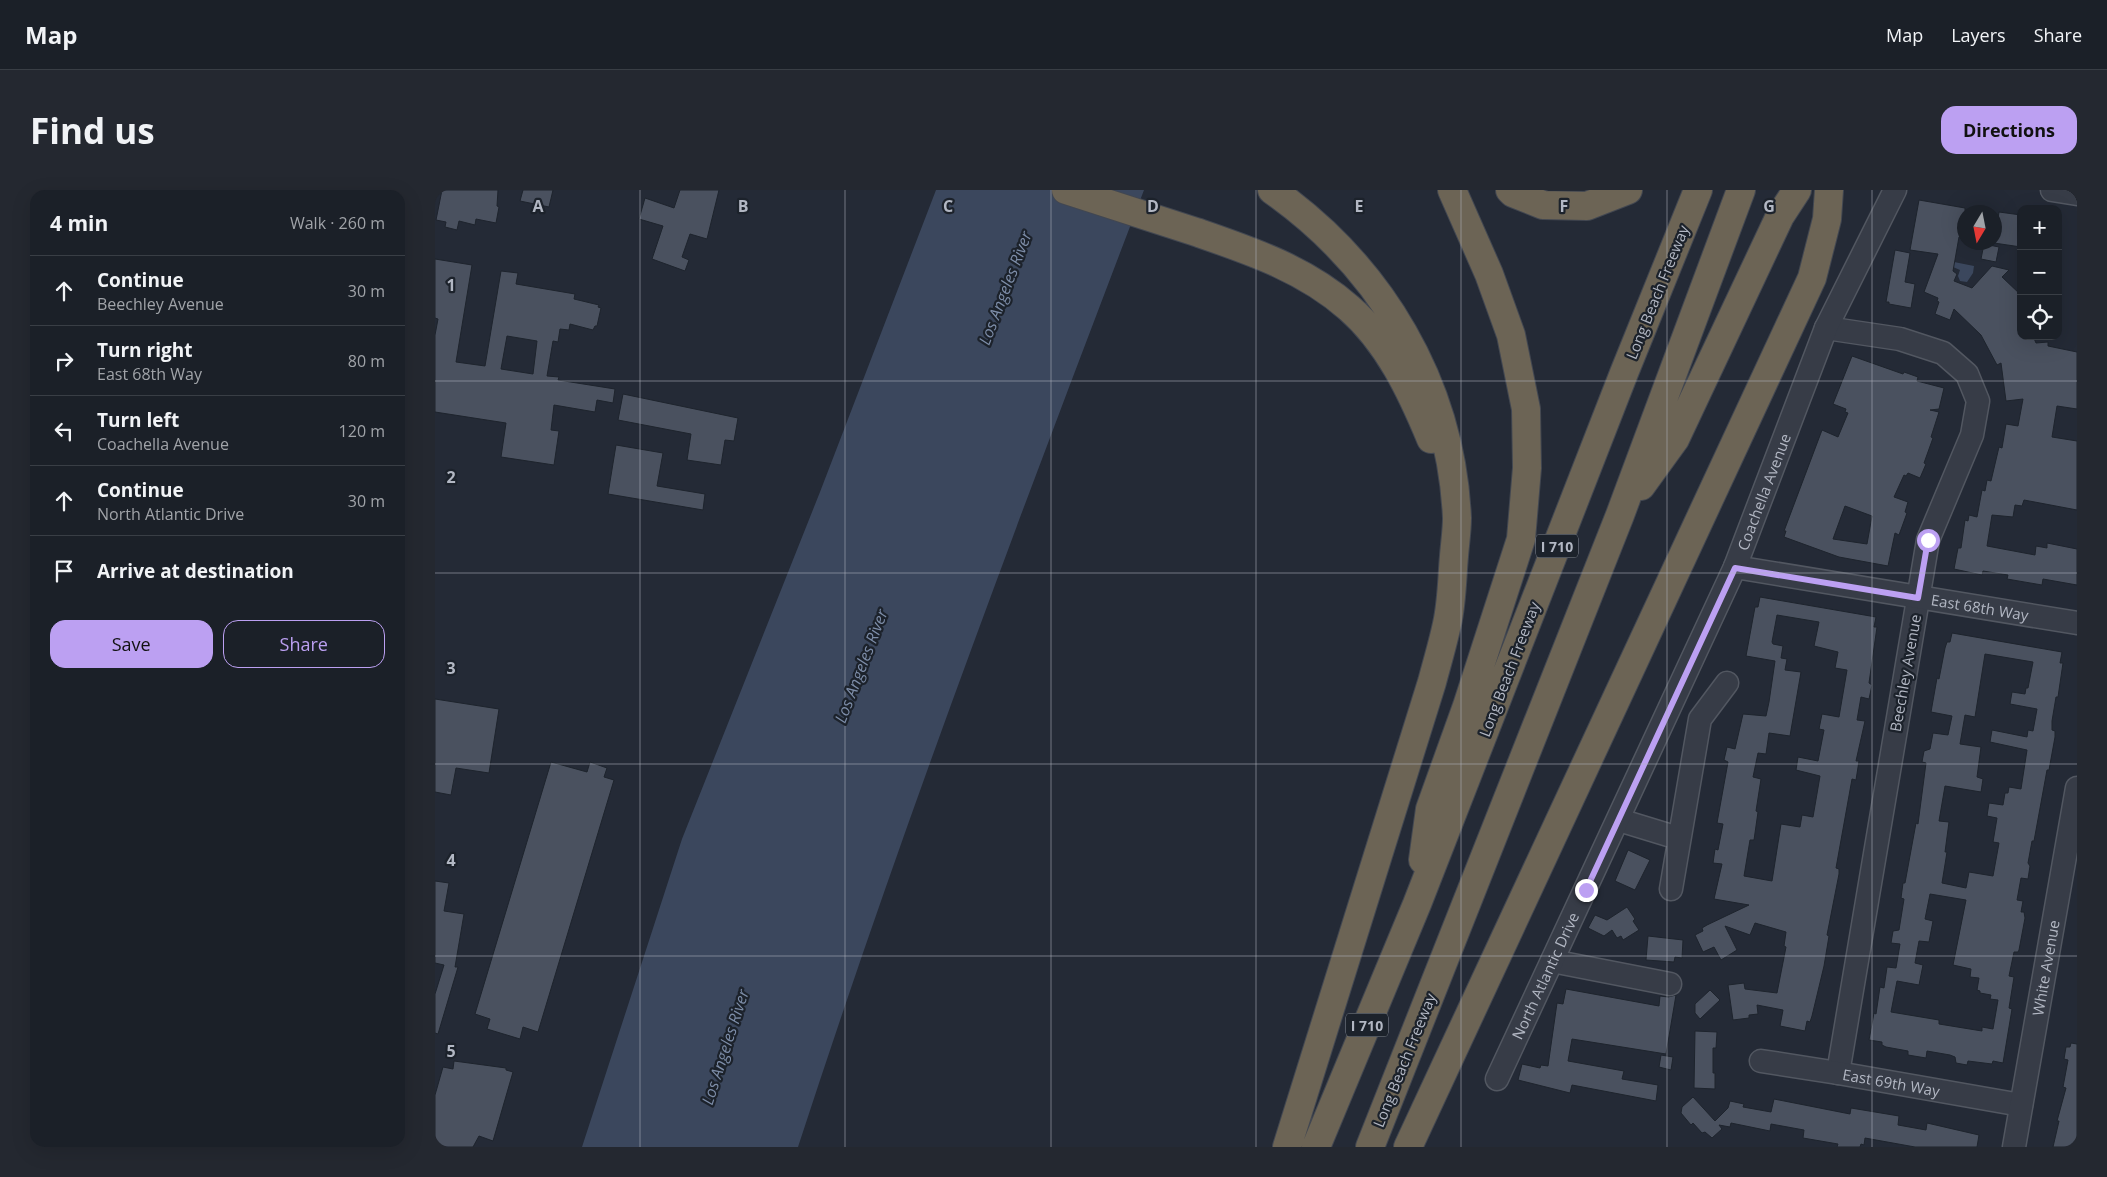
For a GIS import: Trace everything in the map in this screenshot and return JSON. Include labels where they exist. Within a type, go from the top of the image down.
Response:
[{"type":"highway","points":[[1066,190],[1253,252],[1305,275],[1349,308],[1379,341],[1403,376],[1454,493]]},
{"type":"highway","points":[[1417,904],[1430,809],[1467,706],[1521,539],[1527,468],[1526,409],[1511,335],[1489,274],[1452,190]]},
{"type":"highway","points":[[1510,190],[1543,205],[1587,206],[1628,190]]},
{"type":"highway","name":"Long Beach Freeway","points":[[1316,1147],[1417,904],[1624,373],[1698,190]]},
{"type":"highway","name":"Long Beach Freeway","points":[[1370,1147],[1620,514],[1741,190]]},
{"type":"highway","points":[[1620,514],[1675,439],[1780,216],[1797,190]]},
{"type":"highway","points":[[1408,1147],[1812,278],[1827,219],[1829,190]]},
{"type":"highway","points":[[1274,192],[1330,237],[1362,271],[1400,327],[1428,381],[1447,438],[1457,519],[1447,622],[1432,682],[1287,1147]]},
{"type":"street","name":"Coachella Avenue","points":[[1619,820],[1735,568],[1826,328],[1895,190]]},
{"type":"street","points":[[2052,190],[2077,194]]},
{"type":"street","name":"Beechley Avenue","points":[[1826,328],[1900,339],[1943,353],[1967,374],[1978,401],[1972,435],[1928,540],[1838,1073]]},
{"type":"street","name":"East 68th Way","points":[[1735,568],[2077,623]]},
{"type":"street","points":[[1671,890],[1700,719],[1727,683]]},
{"type":"street","name":"White Avenue","points":[[2014,1147],[2077,788]]},
{"type":"street","points":[[1619,820],[1679,838]]},
{"type":"street","name":"North Atlantic Drive","points":[[1497,1079],[1619,820]]},
{"type":"street","points":[[1552,962],[1671,984]]},
{"type":"street","name":"East 69th Way","points":[[1761,1061],[2021,1105]]},
{"type":"water","name":"Los Angeles River","points":[[936,190],[1144,190],[965,666],[879,906],[798,1147],[582,1147],[682,839],[820,492]]},
{"type":"water","points":[[1954,262],[1974,266],[1973,273],[1967,282],[1960,281],[1958,276],[1960,270],[1953,267]]},
{"type":"building","points":[[442,190],[498,190],[497,206],[499,207],[496,223],[476,219],[475,225],[459,221],[457,230],[445,227],[446,222],[436,220]]},
{"type":"building","points":[[523,190],[553,190],[549,207],[520,201]]},
{"type":"building","points":[[680,190],[719,190],[707,239],[690,234],[682,257],[689,260],[685,271],[652,259],[663,226],[639,219],[645,198],[674,208]]},
{"type":"building","points":[[1919,200],[1957,207],[1957,248],[1953,271],[1957,274],[1954,281],[1972,288],[1992,266],[2009,270],[2002,277],[2017,291],[2017,340],[2035,340],[2036,343],[2048,342],[2048,346],[2077,352],[2077,409],[2057,406],[2052,437],[2077,441],[2077,510],[2024,500],[2022,506],[2015,505],[2013,517],[1992,515],[1987,546],[2035,555],[2036,546],[2047,548],[2047,543],[2077,549],[2077,585],[2043,579],[2042,585],[2007,579],[2008,575],[1983,571],[1982,575],[1954,569],[1958,548],[1961,548],[1965,520],[1968,521],[1969,515],[1977,517],[1982,490],[1985,491],[1987,480],[1991,481],[1999,447],[2002,448],[2006,424],[2018,426],[2023,399],[2006,401],[2001,363],[1997,365],[1981,335],[1954,309],[1950,320],[1935,314],[1939,302],[1937,301],[1938,298],[1924,292],[1938,254],[1910,250]]},
{"type":"building","points":[[2002,212],[2017,214],[2017,246],[2002,244]]},
{"type":"building","points":[[1895,250],[1910,253],[1905,282],[1915,284],[1911,308],[1886,302]]},
{"type":"building","points":[[1983,250],[1998,250],[1996,262],[1981,259]]},
{"type":"building","points":[[435,259],[472,265],[456,362],[485,366],[501,271],[518,273],[516,284],[575,294],[574,299],[599,305],[598,307],[601,308],[597,326],[593,330],[570,324],[569,330],[560,329],[558,342],[553,341],[547,376],[559,377],[558,380],[615,389],[613,403],[597,400],[595,412],[554,405],[551,430],[559,431],[554,465],[501,457],[506,423],[435,412],[435,335],[438,319],[435,318]],"holes":[[[507,336],[537,341],[533,374],[501,369]]]},
{"type":"building","points":[[1852,356],[1903,374],[1904,372],[1918,377],[1917,381],[1944,388],[1939,409],[1930,410],[1939,412],[1931,437],[1933,438],[1924,463],[1926,464],[1920,478],[1908,473],[1906,476],[1904,475],[1894,497],[1908,502],[1905,512],[1907,513],[1899,535],[1895,533],[1888,566],[1839,557],[1784,537],[1786,531],[1784,531],[1822,430],[1838,437],[1848,413],[1845,412],[1846,409],[1833,404]],"holes":[[[1845,506],[1872,516],[1867,544],[1833,539]]]},
{"type":"building","points":[[623,394],[738,418],[734,441],[725,440],[721,465],[687,460],[691,434],[618,420]]},
{"type":"building","points":[[616,445],[663,453],[657,486],[705,494],[703,510],[608,494]]},
{"type":"building","points":[[1760,597],[1876,617],[1874,627],[1877,627],[1869,683],[1872,685],[1869,699],[1861,697],[1857,720],[1865,721],[1856,761],[1859,761],[1856,780],[1852,779],[1836,868],[1839,869],[1839,874],[1827,935],[1829,936],[1824,966],[1812,1016],[1810,1022],[1807,1021],[1805,1031],[1780,1026],[1783,1010],[1757,1005],[1758,1014],[1749,1015],[1749,1018],[1733,1020],[1728,985],[1744,983],[1745,989],[1777,993],[1786,947],[1784,946],[1786,932],[1755,923],[1750,935],[1725,926],[1737,950],[1721,960],[1714,947],[1703,952],[1695,935],[1703,931],[1702,928],[1707,925],[1749,905],[1714,899],[1722,864],[1713,863],[1715,849],[1718,850],[1723,824],[1717,823],[1728,762],[1724,760],[1727,747],[1735,749],[1743,714],[1766,716],[1769,702],[1775,661],[1746,656],[1755,607],[1758,607]],"holes":[[[1777,615],[1819,622],[1814,646],[1838,652],[1835,668],[1847,670],[1839,717],[1822,714],[1819,729],[1824,730],[1818,761],[1798,757],[1796,770],[1820,776],[1813,817],[1802,815],[1800,827],[1781,824],[1772,881],[1744,876],[1750,840],[1754,840],[1758,812],[1756,811],[1761,779],[1753,777],[1758,753],[1766,754],[1769,733],[1790,736],[1801,672],[1785,670],[1787,659],[1781,658],[1783,646],[1773,644],[1772,642]]]},
{"type":"building","points":[[1952,633],[2062,652],[2060,663],[2063,663],[2052,721],[2052,730],[2055,731],[2055,737],[2034,841],[2032,841],[2028,863],[2030,866],[2028,879],[2021,878],[2017,900],[2023,901],[2021,912],[2024,912],[2025,918],[2019,950],[2014,952],[2009,976],[2014,977],[2009,1008],[2012,1009],[2003,1063],[1993,1061],[1992,1064],[1968,1061],[1967,1065],[1956,1063],[1955,1057],[1950,1055],[1927,1051],[1926,1058],[1908,1055],[1908,1051],[1886,1047],[1882,1045],[1882,1042],[1869,1040],[1874,1013],[1876,1014],[1880,987],[1884,988],[1887,967],[1896,968],[1900,944],[1891,943],[1893,931],[1899,930],[1904,899],[1901,898],[1903,883],[1905,883],[1916,823],[1918,824],[1926,763],[1922,762],[1924,751],[1930,749],[1933,733],[1948,735],[1952,716],[1931,712],[1945,648],[1947,642],[1950,642]],"holes":[[[1985,654],[2033,662],[2025,694],[2012,692],[2010,704],[2037,709],[2033,731],[2028,730],[2027,737],[1992,730],[1990,742],[2027,750],[2021,789],[2009,787],[2008,793],[2005,793],[2003,805],[1989,803],[1987,816],[1997,818],[1993,842],[1999,843],[1993,876],[1969,872],[1966,888],[1942,883],[1949,822],[1939,821],[1945,786],[1981,792],[1983,779],[1977,777],[1981,747],[1960,744],[1965,715],[1975,717]],[[1930,894],[1966,900],[1953,965],[1971,969],[1970,977],[1979,978],[1977,990],[1980,993],[1991,995],[1990,999],[1998,1000],[1993,1029],[1982,1027],[1982,1031],[1939,1024],[1939,1020],[1891,1012],[1897,981],[1919,985],[1923,965],[1915,963],[1919,941],[1929,942],[1933,921],[1925,919]]]},
{"type":"building","points":[[435,699],[499,709],[489,773],[456,768],[451,795],[435,792]]},
{"type":"building","points":[[551,762],[587,772],[590,762],[607,768],[604,777],[614,780],[538,1032],[523,1027],[520,1039],[487,1029],[490,1019],[475,1014]]},
{"type":"building","points":[[1628,850],[1650,860],[1635,890],[1615,881]]},
{"type":"building","points":[[435,881],[449,883],[444,911],[464,914],[455,967],[458,967],[438,1034],[435,1033],[435,994],[444,965],[435,963]]},
{"type":"building","points":[[1627,907],[1635,919],[1633,921],[1639,930],[1623,940],[1621,936],[1617,938],[1612,930],[1604,936],[1588,928],[1595,915],[1607,920]]},
{"type":"building","points":[[1648,936],[1683,940],[1682,958],[1675,957],[1674,962],[1646,960]]},
{"type":"building","points":[[1566,989],[1659,1006],[1660,996],[1676,995],[1666,1054],[1572,1039],[1568,1061],[1624,1071],[1622,1079],[1658,1085],[1656,1101],[1572,1085],[1570,1093],[1518,1080],[1522,1064],[1540,1068],[1541,1065],[1548,1066],[1557,1003],[1563,1004]]},
{"type":"building","points":[[1710,990],[1720,1000],[1700,1019],[1695,1013],[1695,1004]]},
{"type":"building","points":[[1695,1031],[1717,1032],[1716,1048],[1713,1048],[1715,1089],[1694,1088]]},
{"type":"building","points":[[2071,1043],[2077,1044],[2077,1147],[2053,1147],[2059,1121],[2057,1121],[2066,1088],[2063,1087],[2068,1060],[2064,1059],[2066,1047],[2070,1047]]},
{"type":"building","points":[[1661,1055],[1673,1057],[1671,1070],[1659,1067]]},
{"type":"building","points":[[454,1061],[506,1068],[506,1070],[513,1072],[493,1141],[479,1136],[473,1147],[435,1147],[435,1095],[443,1067],[453,1069]]},
{"type":"building","points":[[1693,1097],[1715,1121],[1728,1108],[1730,1101],[1744,1104],[1743,1107],[1771,1112],[1774,1099],[1850,1114],[1851,1108],[1899,1116],[1898,1125],[1926,1130],[1927,1123],[1979,1135],[1977,1147],[1915,1147],[1865,1138],[1864,1145],[1861,1144],[1860,1147],[1837,1147],[1838,1144],[1803,1138],[1804,1130],[1771,1124],[1770,1131],[1731,1123],[1730,1127],[1719,1125],[1722,1129],[1712,1138],[1705,1132],[1702,1133],[1693,1123],[1691,1125],[1681,1113],[1682,1107]]},
{"type":"route","points":[[1586,890],[1735,568],[1918,598],[1928,540]]}]
